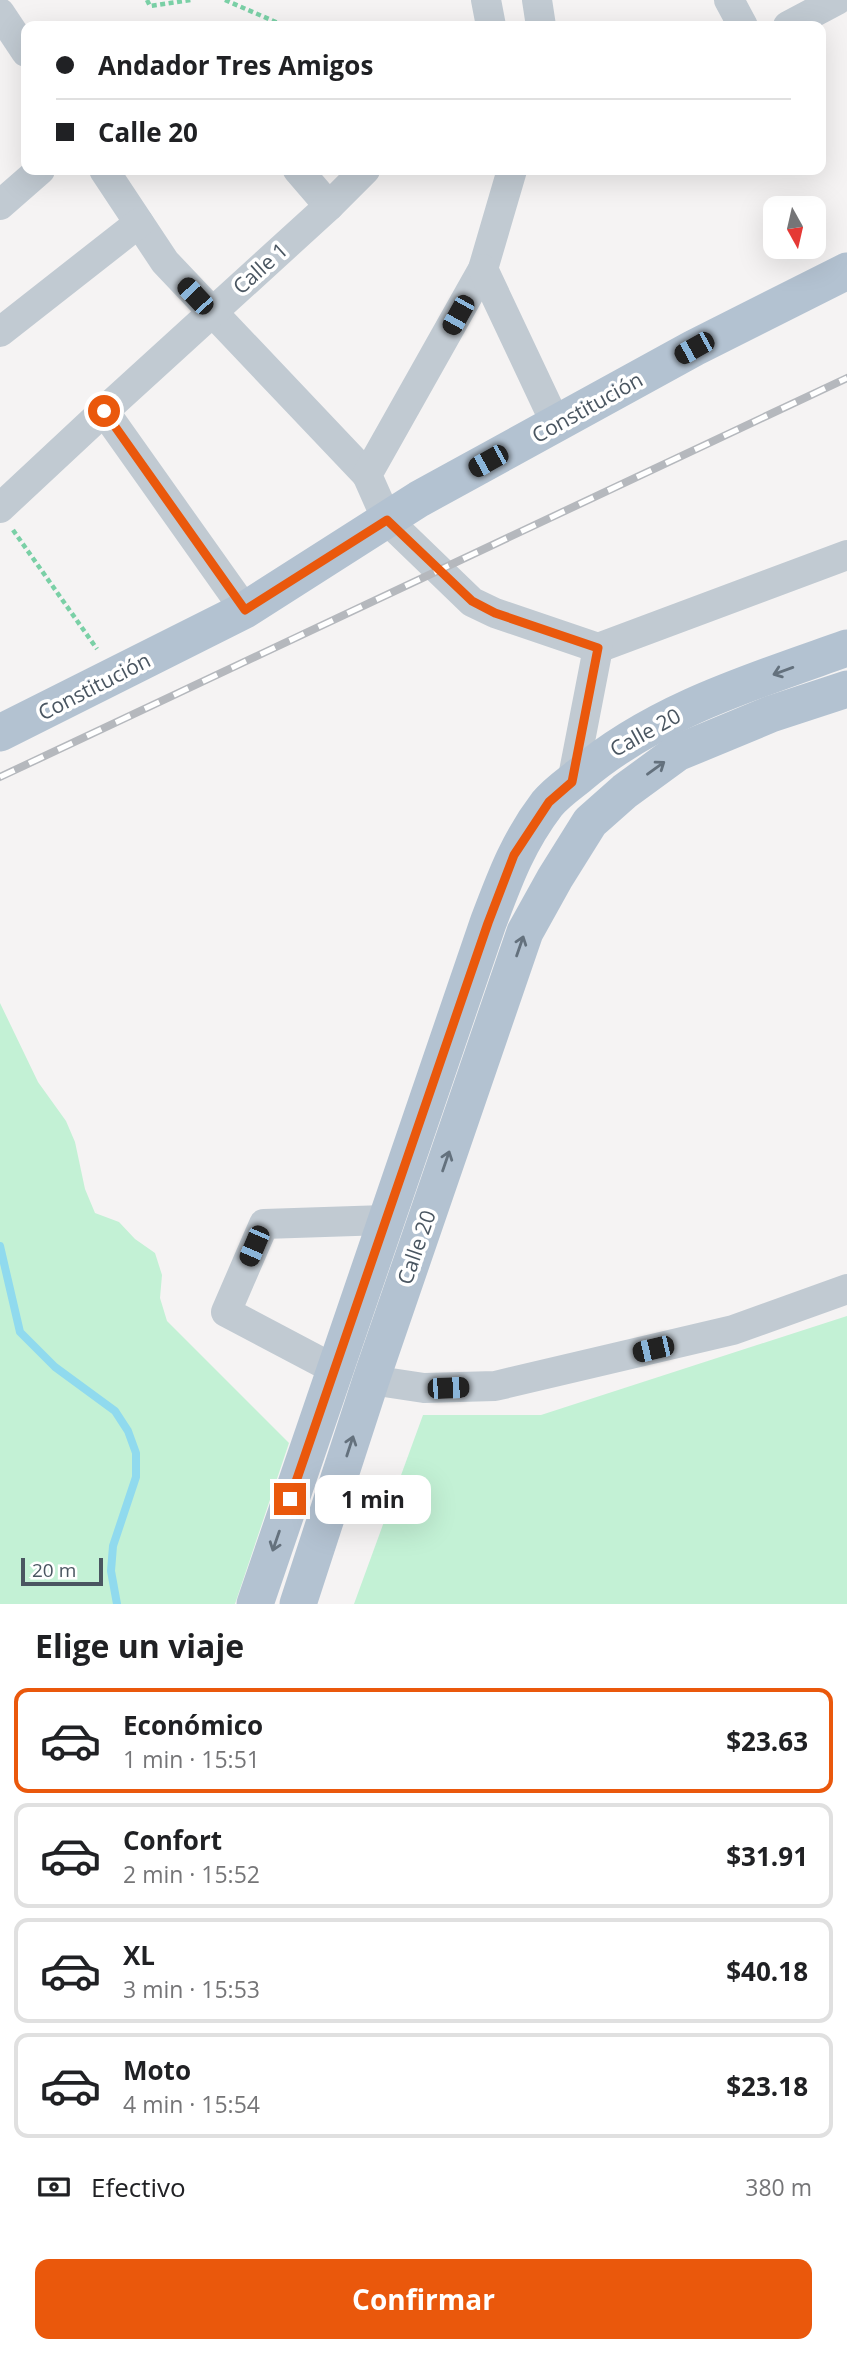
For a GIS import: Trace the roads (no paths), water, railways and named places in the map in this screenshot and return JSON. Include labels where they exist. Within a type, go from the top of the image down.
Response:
[{"type":"main road","name":"Constitución","points":[[0,733],[245,610],[419,499],[694,348],[847,271]]},
{"type":"main road","name":"Calle 20","points":[[255,1604],[385,1220],[514,855],[549,802],[601,757],[659,721],[759,679],[847,648]]},
{"type":"main road","name":"Calle 20","points":[[298,1604],[426,1217],[525,932],[555,878],[590,822],[625,791],[677,753],[771,714],[847,689]]},
{"type":"main road","points":[[385,1220],[426,1217]]},
{"type":"main road","points":[[334,1369],[371,1380]]},
{"type":"street","points":[[486,0],[490,21]]},
{"type":"street","points":[[537,0],[540,21]]},
{"type":"street","points":[[729,0],[740,21]]},
{"type":"street","points":[[797,21],[837,0]]},
{"type":"street","points":[[0,13],[21,46]]},
{"type":"street","points":[[0,60],[21,55]]},
{"type":"street","points":[[0,205],[34,175]]},
{"type":"street","points":[[107,175],[165,262],[367,475],[387,520],[472,601],[495,613],[598,648],[847,555]]},
{"type":"street","points":[[302,175],[329,206]]},
{"type":"street","name":"Calle 1","points":[[4,516],[104,411],[360,175]]},
{"type":"street","points":[[367,475],[484,269],[511,175]]},
{"type":"street","points":[[0,332],[139,223]]},
{"type":"street","points":[[484,269],[556,424]]},
{"type":"street","points":[[104,411],[245,610]]},
{"type":"street","points":[[572,782],[598,648]]},
{"type":"street","points":[[334,1369],[226,1312],[264,1224],[385,1220]]},
{"type":"street","points":[[371,1380],[424,1388],[495,1386],[733,1330],[847,1289]]},
{"type":"waterway","points":[[0,1246],[20,1332],[55,1367],[115,1411],[128,1431],[136,1453],[136,1477],[113,1546],[111,1571],[117,1604]]},
{"type":"railway","points":[[0,777],[847,378]]}]
